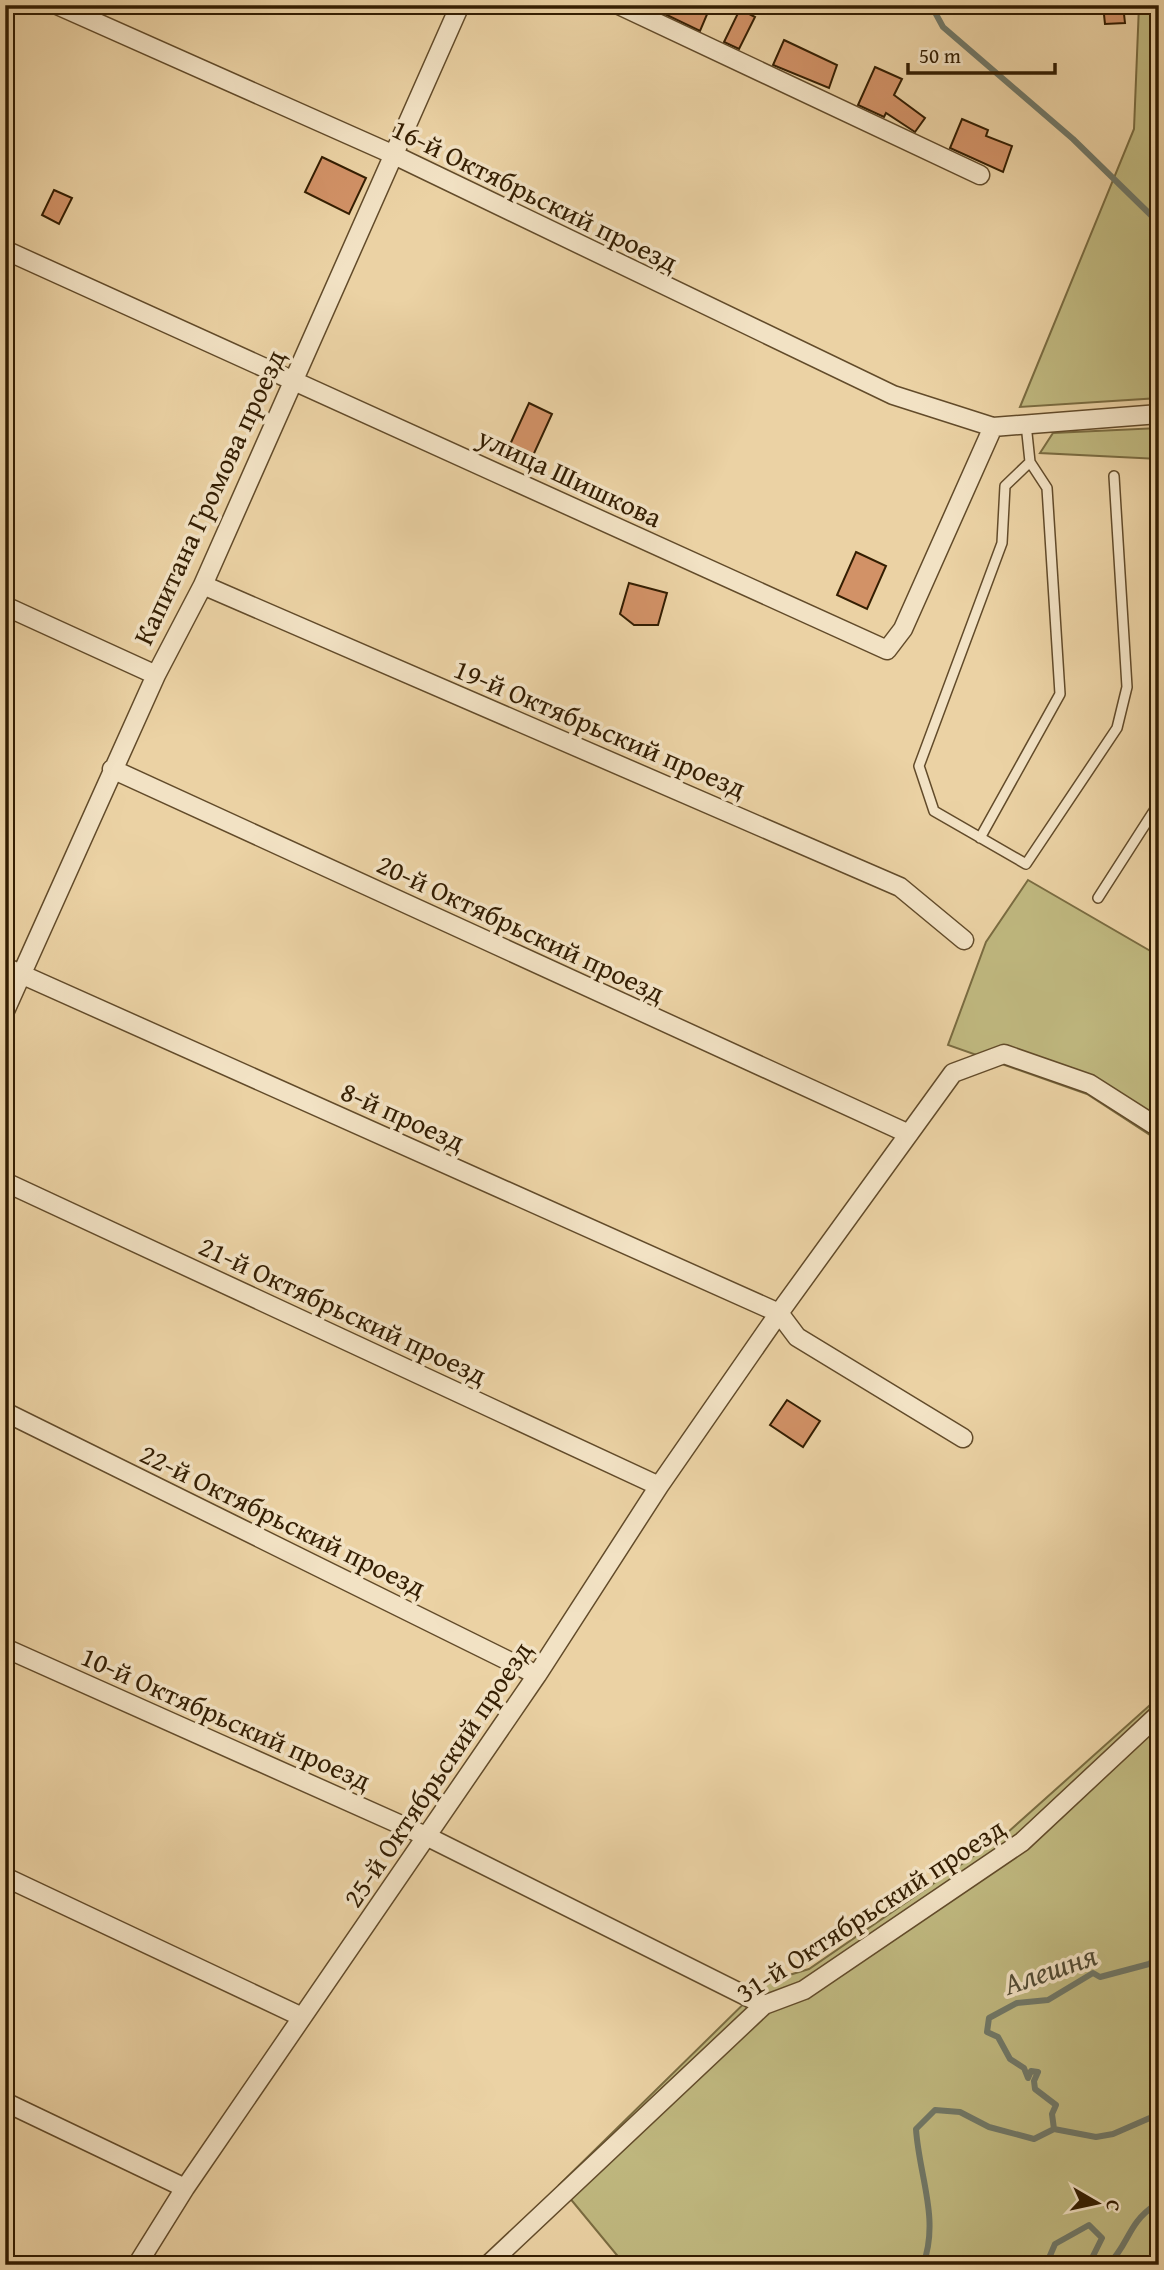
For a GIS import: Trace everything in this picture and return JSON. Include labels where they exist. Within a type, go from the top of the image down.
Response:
[{"type":"street","name":"16-й Октябрьский проезд","points":[[57,5],[392,154],[893,395],[993,427]]},
{"type":"street","name":"Капитана Громова проезд","points":[[5,1011],[112,769],[156,675],[204,585],[292,379],[460,5]]},
{"type":"street","points":[[619,5],[980,175]]},
{"type":"street","name":"улица Шишкова","points":[[5,250],[887,650],[903,629],[993,427]]},
{"type":"street","points":[[993,427],[1159,414]]},
{"type":"street","name":"19-й Октябрьский проезд","points":[[204,585],[900,887],[964,940]]},
{"type":"street","points":[[5,606],[156,675]]},
{"type":"street","name":"20-й Октябрьский проезд","points":[[112,769],[909,1134]]},
{"type":"street","name":"8-й проезд","points":[[5,967],[779,1312]]},
{"type":"street","name":"25-й Октябрьский проезд","points":[[137,2265],[185,2188],[537,1675],[659,1486],[779,1312],[953,1073],[1004,1054],[1090,1084],[1159,1128]]},
{"type":"street","name":"21-й Октябрьский проезд","points":[[5,1182],[659,1486]]},
{"type":"street","points":[[779,1312],[797,1337],[963,1438]]},
{"type":"street","name":"22-й Октябрьский проезд","points":[[5,1412],[537,1675]]},
{"type":"street","name":"10-й Октябрьский проезд","points":[[5,1648],[428,1837],[764,2005]]},
{"type":"street","name":"31-й Октябрьский проезд","points":[[488,2265],[764,2005],[804,1990],[1022,1842],[1159,1714]]},
{"type":"street","points":[[5,1877],[302,2017]]},
{"type":"street","points":[[5,2102],[185,2188]]},
{"type":"lane","points":[[980,838],[1060,694],[1047,488],[1030,462],[1026,424]]},
{"type":"lane","points":[[1030,462],[1005,486],[1002,542],[919,766],[934,811],[1026,864],[1117,728],[1127,687],[1114,476]]},
{"type":"lane","points":[[1098,898],[1159,803]]},
{"type":"shaded area","points":[[1139,5],[1152,5],[1159,68],[1159,398],[1020,407],[1134,129]]},
{"type":"shaded area","points":[[1159,428],[1159,459],[1040,453],[1053,433]]},
{"type":"shaded area","points":[[1028,880],[1159,956],[1159,1141],[1087,1094],[948,1045],[986,942]]},
{"type":"shaded area","points":[[1159,1697],[1159,2265],[625,2265],[559,2185],[766,1982],[809,1969],[1007,1833]]},
{"type":"building","points":[[646,5],[711,5],[700,31]]},
{"type":"building","points":[[1103,5],[1123,5],[1125,23],[1105,24]]},
{"type":"building","points":[[740,9],[755,17],[739,49],[724,42]]},
{"type":"building","points":[[784,40],[837,65],[829,88],[773,65]]},
{"type":"building","points":[[875,67],[902,79],[894,95],[925,118],[915,132],[886,113],[884,117],[858,105]]},
{"type":"building","points":[[962,119],[988,130],[986,136],[1012,146],[1003,172],[950,148]]},
{"type":"building","points":[[322,157],[366,178],[349,214],[305,192]]},
{"type":"building","points":[[54,190],[72,198],[59,224],[42,215]]},
{"type":"building","points":[[529,403],[552,414],[531,460],[508,449]]},
{"type":"building","points":[[856,552],[886,566],[867,609],[837,595]]},
{"type":"building","points":[[629,583],[667,593],[658,625],[634,625],[620,614]]},
{"type":"building","points":[[787,1400],[820,1421],[803,1447],[770,1425]]},
{"type":"waterway","points":[[931,5],[943,27],[1073,139],[1159,223]]},
{"type":"waterway","name":"Алешня","points":[[923,2265],[930,2231],[916,2129],[935,2110],[960,2112],[989,2127],[1034,2139],[1054,2129],[1052,2114],[1056,2105],[1035,2089],[1034,2081],[1038,2072],[1031,2071],[1028,2078],[1024,2068],[1010,2059],[998,2037],[987,2032],[989,2018],[1017,2003],[1048,2000],[1093,1973],[1100,1977],[1149,1964],[1159,1957]]},
{"type":"waterway","points":[[1054,2129],[1096,2137],[1113,2134],[1159,2114]]},
{"type":"waterway","points":[[1108,2265],[1139,2219],[1155,2205],[1153,2190],[1159,2183]]},
{"type":"waterway","points":[[1046,2265],[1055,2244],[1089,2225],[1102,2238],[1092,2258],[1105,2265]]}]
